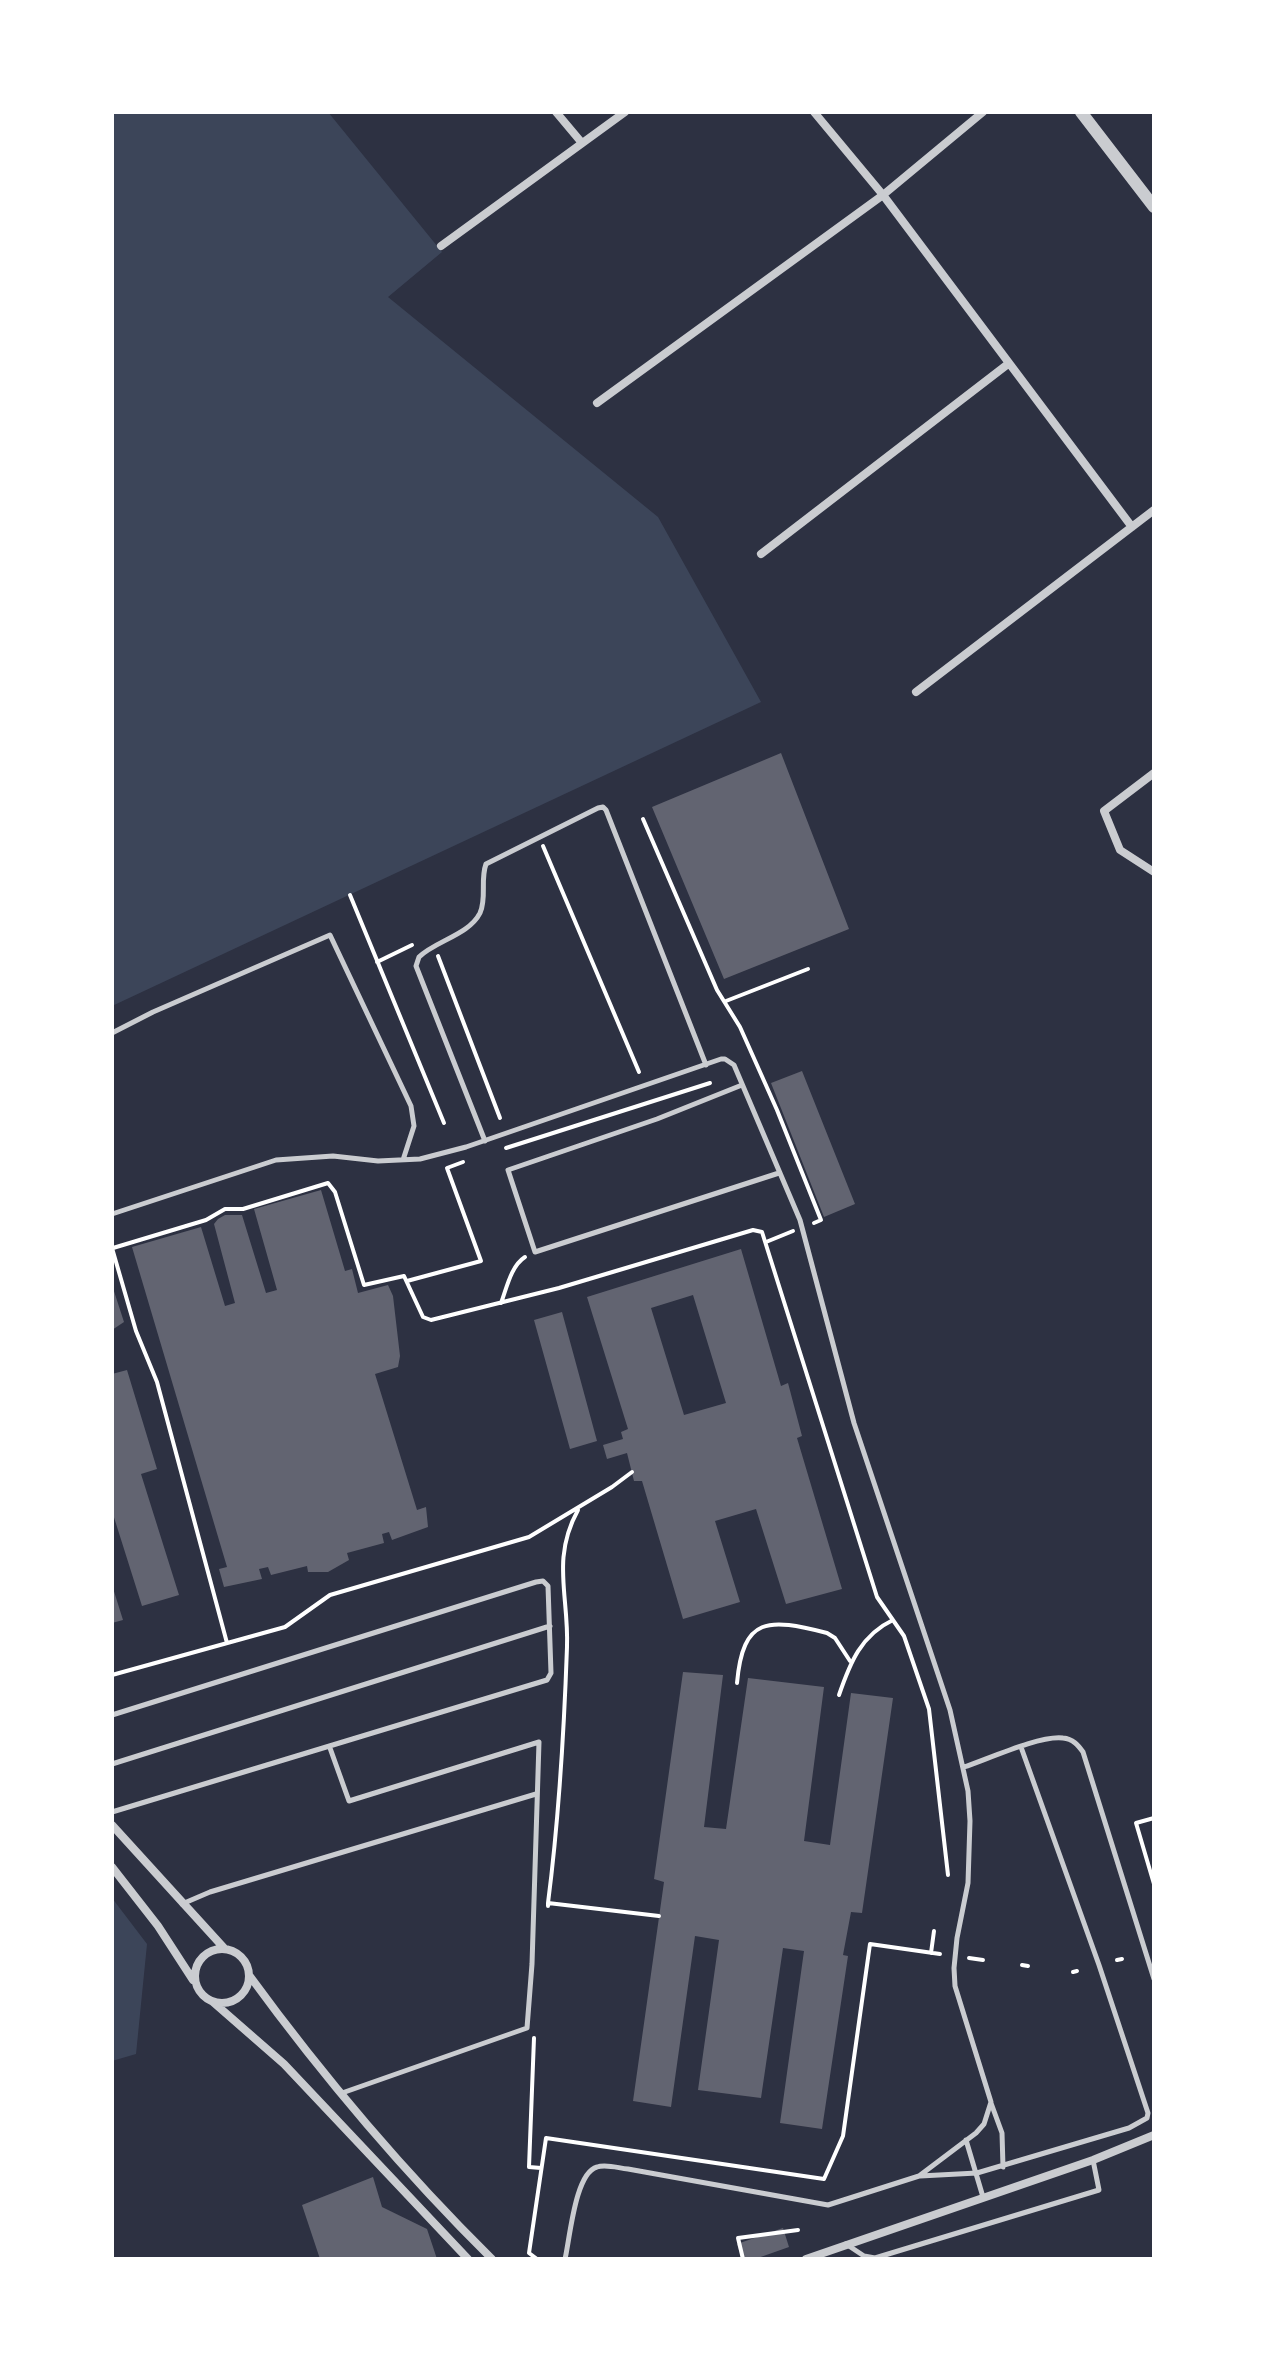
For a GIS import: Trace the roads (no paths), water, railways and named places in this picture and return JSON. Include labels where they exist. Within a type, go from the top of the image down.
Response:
[{"type":"street","points":[[556,112],[582,143]]},
{"type":"street","points":[[441,246],[625,112]]},
{"type":"street","points":[[814,112],[883,195],[1132,527]]},
{"type":"street","points":[[597,403],[883,195],[983,112]]},
{"type":"street","points":[[1081,112],[1154,207]]},
{"type":"street","points":[[761,554],[1008,364]]},
{"type":"street","points":[[916,692],[1154,510]]},
{"type":"street","points":[[1154,773],[1104,811],[1120,850],[1154,872]]},
{"type":"street","points":[[112,1825],[224,1948],[242,1957],[249,1975],[288,2029],[341,2094],[492,2259]]},
{"type":"street","points":[[112,1867],[158,1926],[199,1992],[284,2064],[468,2259]]},
{"type":"street","points":[[195,1984],[196,1966],[200,1958],[207,1952],[224,1948]]},
{"type":"street","points":[[213,2002],[231,2002],[238,1998],[244,1992],[249,1975]]},
{"type":"street","points":[[806,2259],[845,2243],[1093,2160],[1154,2135]]},
{"type":"street","points":[[1136,2143],[1154,2142]]},
{"type":"lane","points":[[485,1141],[416,966],[423,953],[460,932],[480,914],[486,864],[598,808],[605,808],[706,1065]]},
{"type":"lane","points":[[112,1033],[330,935],[411,1106],[414,1126],[403,1160]]},
{"type":"lane","points":[[112,1214],[276,1160],[333,1156],[364,1160],[429,1157],[485,1141],[721,1059],[731,1061],[802,1228],[854,1423],[950,1710],[964,1767],[970,1821],[968,1883],[954,1968],[955,1986],[1002,2133],[1003,2167]]},
{"type":"lane","points":[[742,1085],[657,1119],[508,1170],[535,1252],[779,1173]]},
{"type":"lane","points":[[112,1715],[536,1582],[543,1581],[548,1586],[551,1673],[547,1680],[112,1812]]},
{"type":"lane","points":[[112,1764],[550,1626]]},
{"type":"lane","points":[[964,1767],[1021,1747],[1064,1738],[1078,1745],[1083,1752],[1154,1979]]},
{"type":"lane","points":[[330,1748],[349,1801],[539,1742],[527,2028],[341,2094]]},
{"type":"lane","points":[[565,2259],[580,2184],[596,2167],[628,2169],[822,2205],[834,2204],[919,2176],[977,2173],[1003,2167],[1129,2128],[1147,2118],[1148,2113],[1099,1965],[1021,1747]]},
{"type":"lane","points":[[182,1904],[210,1892],[536,1794]]},
{"type":"lane","points":[[919,2176],[984,2124],[991,2102]]},
{"type":"lane","points":[[966,2140],[983,2197]]},
{"type":"lane","points":[[845,2243],[864,2256],[875,2258],[1099,2190],[1093,2160]]}]
